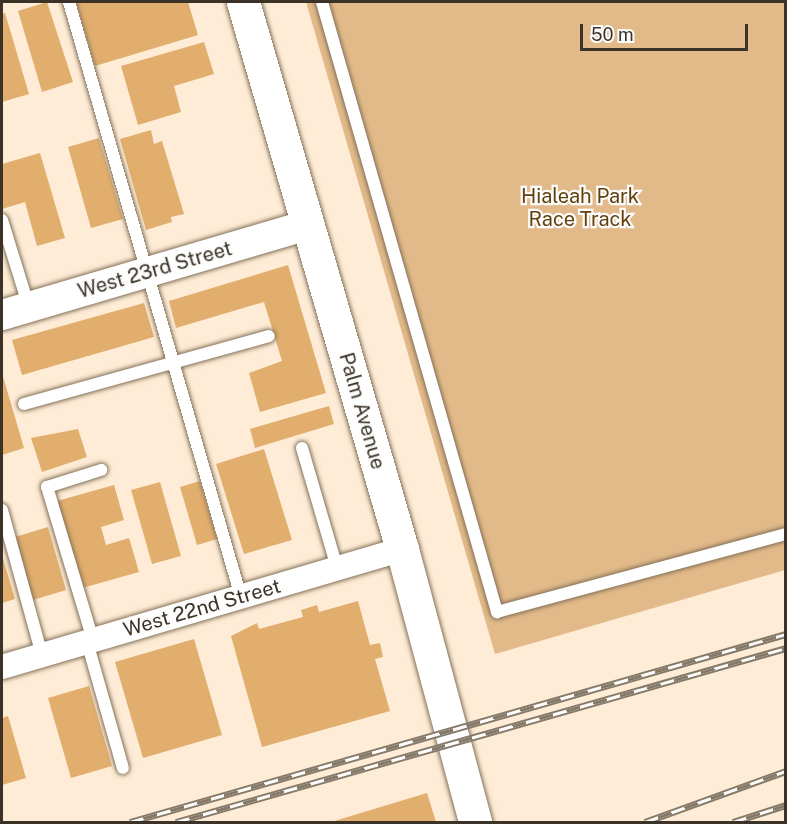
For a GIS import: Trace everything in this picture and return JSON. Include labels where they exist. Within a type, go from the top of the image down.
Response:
[{"type":"main road","name":"Palm Avenue","points":[[243,2],[402,549],[475,822]]},
{"type":"street","name":"West 23rd Street","points":[[15,311],[308,225]]},
{"type":"street","name":"West 22nd Street","points":[[2,667],[402,549]]},
{"type":"lane","points":[[69,2],[149,272],[241,597]]},
{"type":"lane","points":[[322,2],[497,612],[786,534]]},
{"type":"lane","points":[[2,220],[15,311]]},
{"type":"lane","points":[[24,404],[269,336]]},
{"type":"lane","points":[[302,448],[337,568]]},
{"type":"lane","points":[[100,471],[48,487],[123,768]]},
{"type":"lane","points":[[2,510],[42,655]]},
{"type":"green space","name":"Hialeah Park Race Track","points":[[306,2],[785,2],[785,570],[495,654]]},
{"type":"building","points":[[47,2],[73,82],[42,92],[18,11]]},
{"type":"building","points":[[76,2],[188,2],[198,35],[95,66]]},
{"type":"building","points":[[5,13],[29,94],[2,102],[2,14]]},
{"type":"building","points":[[204,42],[214,74],[174,86],[181,112],[138,125],[121,66]]},
{"type":"building","points":[[151,130],[154,144],[162,141],[184,214],[171,217],[172,222],[146,230],[120,139]]},
{"type":"building","points":[[99,138],[123,219],[91,228],[68,147]]},
{"type":"building","points":[[40,153],[65,238],[37,246],[25,202],[2,209],[2,164]]},
{"type":"building","points":[[288,265],[326,393],[260,412],[249,373],[282,361],[264,302],[176,328],[169,301]]},
{"type":"building","points":[[144,303],[154,337],[22,375],[12,340]]},
{"type":"building","points":[[2,373],[24,448],[2,455]]},
{"type":"building","points":[[329,406],[334,424],[255,448],[250,429]]},
{"type":"building","points":[[78,429],[87,457],[42,472],[31,438]]},
{"type":"building","points":[[264,449],[292,540],[244,554],[216,464]]},
{"type":"building","points":[[200,481],[217,539],[197,545],[180,487]]},
{"type":"building","points":[[160,482],[181,556],[152,564],[131,490]]},
{"type":"building","points":[[114,485],[124,520],[101,527],[106,545],[129,538],[139,572],[82,588],[57,501]]},
{"type":"building","points":[[48,527],[66,590],[33,600],[15,537]]},
{"type":"building","points":[[2,555],[15,599],[2,603]]},
{"type":"building","points":[[358,601],[370,645],[380,643],[383,657],[375,659],[390,711],[262,747],[231,636],[257,623],[259,629],[303,617],[301,610],[317,605],[319,612]]},
{"type":"building","points":[[194,639],[222,735],[143,758],[115,662]]},
{"type":"building","points":[[89,686],[112,766],[71,778],[48,698]]},
{"type":"building","points":[[8,716],[26,778],[2,785],[2,718]]},
{"type":"building","points":[[427,793],[436,822],[331,822]]},
{"type":"railway","points":[[130,822],[786,634]]},
{"type":"railway","points":[[176,822],[786,648]]},
{"type":"railway","points":[[645,822],[786,771]]},
{"type":"railway","points":[[733,822],[786,805]]}]
